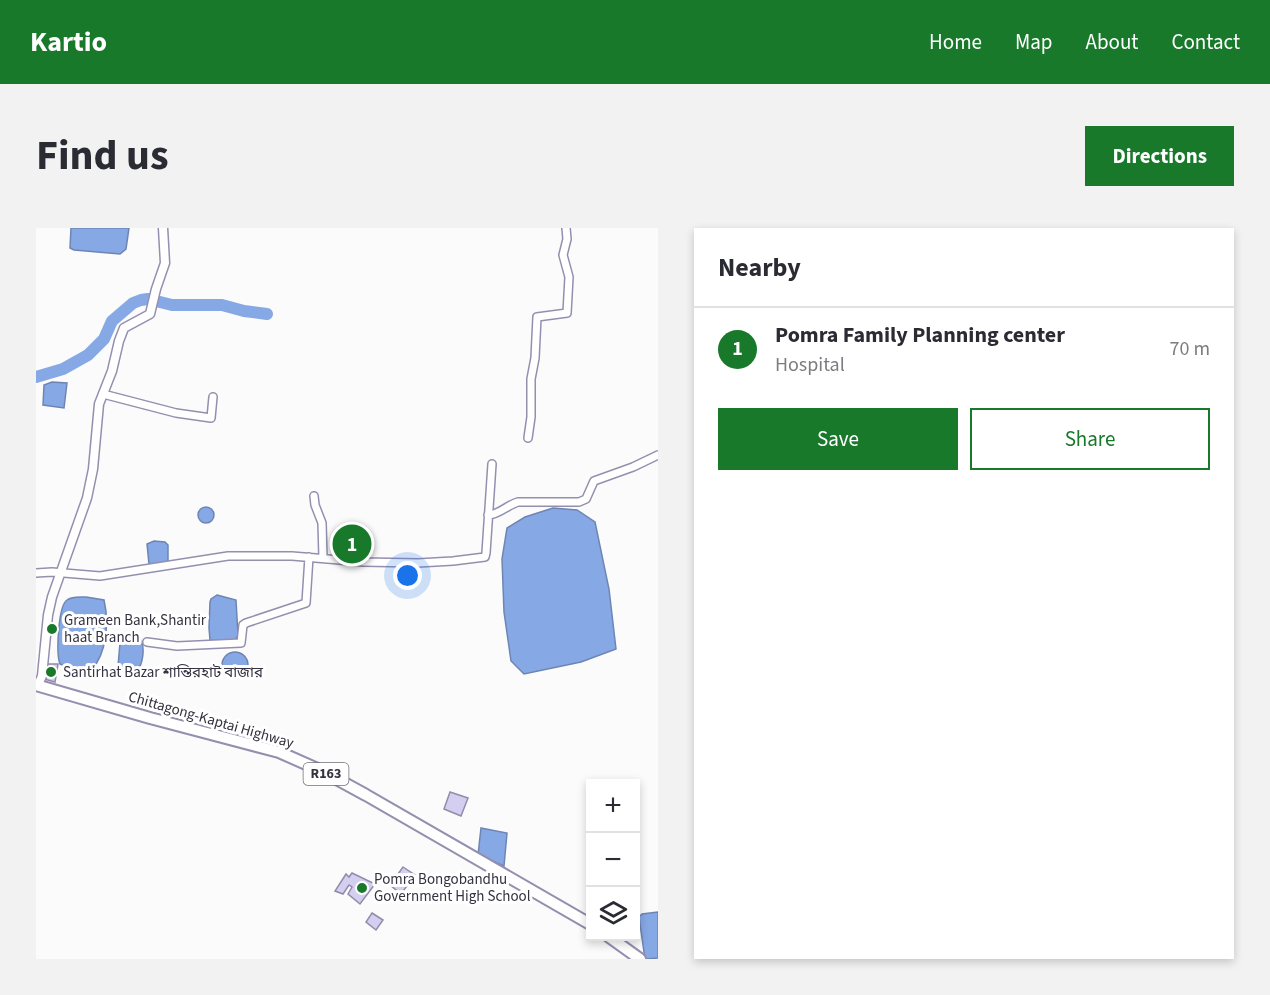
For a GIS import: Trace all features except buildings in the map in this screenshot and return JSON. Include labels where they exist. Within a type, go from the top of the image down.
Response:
[{"type":"main road","name":"Chittagong-Kaptai Highway","points":[[37,685],[279,752],[357,790],[586,921]]},
{"type":"main road","points":[[615,941],[640,959]]},
{"type":"street","points":[[37,685],[42,671],[48,615],[90,483],[99,404],[112,371],[124,328],[148,317],[151,311],[165,263],[162,228]]},
{"type":"street","points":[[528,438],[537,316],[567,313],[569,277],[563,255],[567,239],[566,228]]},
{"type":"street","points":[[103,394],[176,413],[211,418],[213,397]]},
{"type":"street","points":[[488,515],[496,514],[510,504],[518,502],[579,502],[586,499],[594,481],[658,455]]},
{"type":"street","points":[[36,573],[100,576],[221,556],[309,556],[363,562],[418,563],[484,556],[487,545],[492,464]]},
{"type":"street","points":[[314,496],[322,524],[324,558]]},
{"type":"street","points":[[147,642],[177,646],[241,643],[243,625],[246,622],[306,603],[309,556]]},
{"type":"water","points":[[71,228],[129,228],[126,249],[120,254],[74,250],[70,248]]},
{"type":"water","points":[[52,382],[67,383],[64,408],[43,405],[44,385]]},
{"type":"water","points":[[203,507],[209,507],[214,515],[212,521],[203,523],[198,518],[198,512]]},
{"type":"water","points":[[553,508],[577,510],[595,522],[609,589],[616,649],[581,662],[524,674],[511,661],[504,612],[502,559],[507,528],[525,517]]},
{"type":"water","points":[[154,541],[165,542],[168,545],[166,563],[149,564],[147,544]]},
{"type":"water","points":[[217,595],[236,600],[238,636],[234,641],[210,640],[210,602]]},
{"type":"water","points":[[74,597],[104,600],[106,636],[101,654],[92,669],[79,670],[60,664],[59,631],[62,611],[67,600]]},
{"type":"water","points":[[127,638],[141,640],[142,643],[142,660],[137,671],[118,666],[120,643]]},
{"type":"water","points":[[235,652],[244,656],[248,665],[244,674],[235,678],[226,674],[222,665],[226,656]]},
{"type":"water","points":[[481,828],[507,833],[504,866],[478,855]]},
{"type":"water","points":[[658,912],[658,958],[645,959],[640,924],[642,914]]},
{"type":"waterway","points":[[36,377],[63,369],[88,355],[104,339],[112,321],[133,303],[141,300],[148,299],[172,305],[222,305],[267,314]]},
{"type":"place","name":"Pomra Family Planning center","points":[[352,544]]},
{"type":"place","name":"Grameen Bank,Shantir haat Branch","points":[[52,629]]},
{"type":"place","name":"Santirhat Bazar শান্তিরহাট বাজার","points":[[51,672]]},
{"type":"place","name":"Pomra Bongobandhu Government High School","points":[[362,888]]}]
